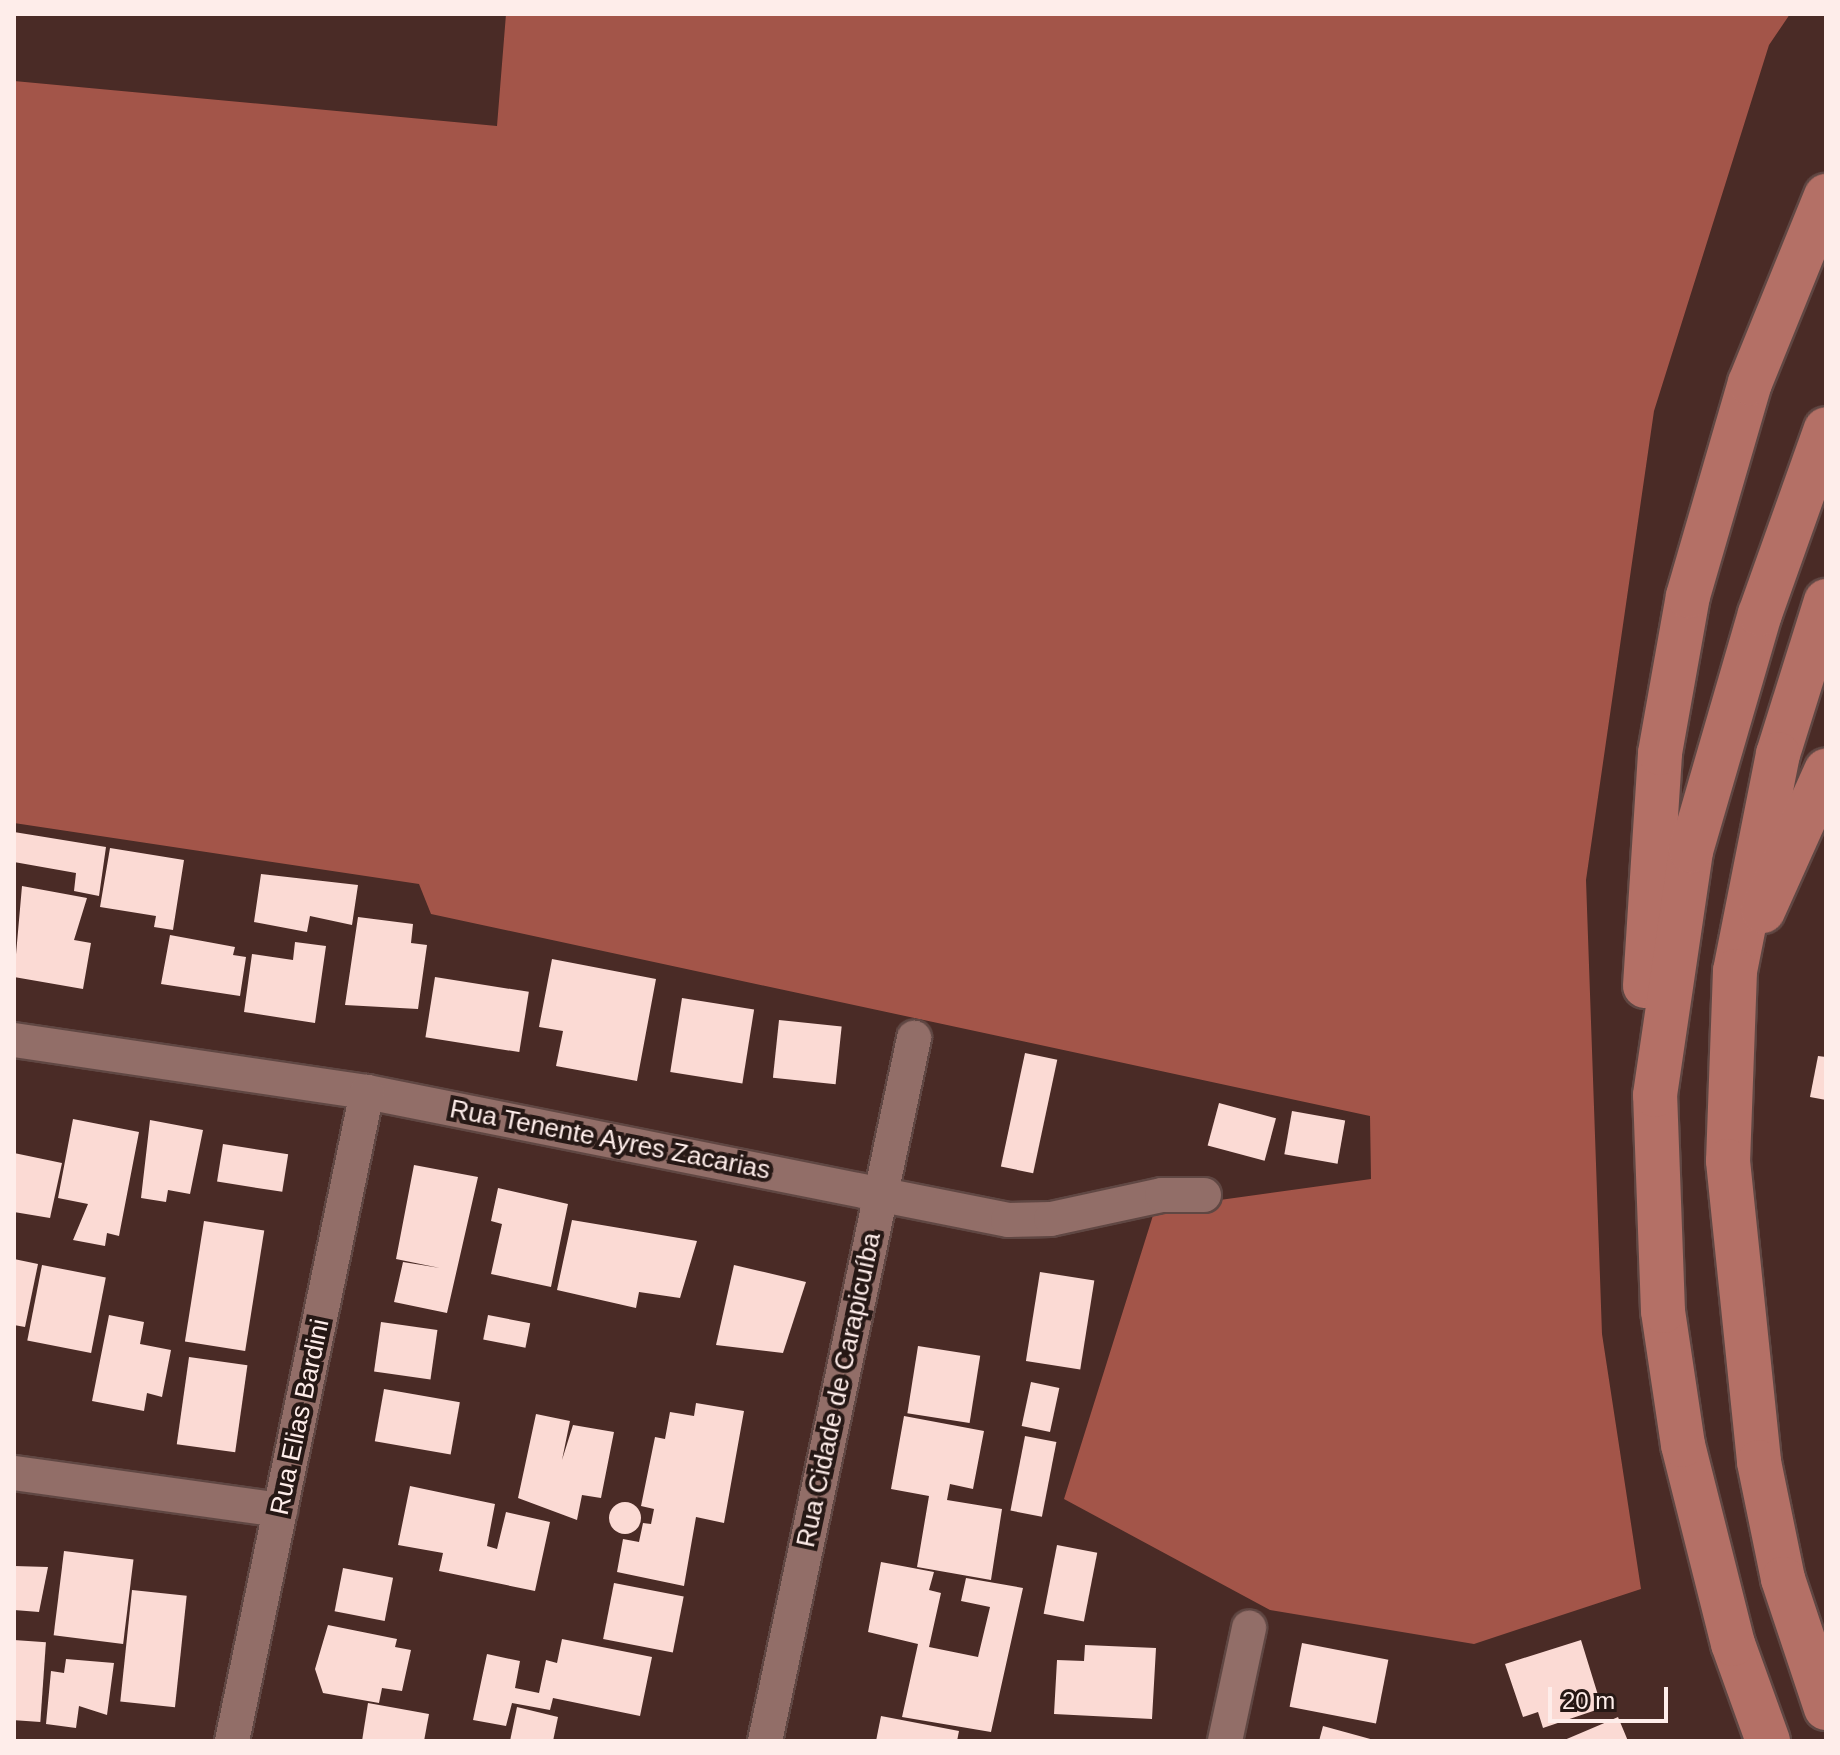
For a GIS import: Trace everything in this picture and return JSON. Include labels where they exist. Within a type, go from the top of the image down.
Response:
[{"type":"main road","points":[[1768,1741],[1733,1644],[1683,1445],[1663,1311],[1655,1095],[1644,1011],[1646,900],[1660,753],[1688,596],[1750,383],[1826,196]]},
{"type":"main road","points":[[1655,1095],[1691,851],[1747,655],[1826,429]]},
{"type":"main road","points":[[1826,601],[1778,754],[1735,971],[1728,1161],[1746,1377],[1783,1579],[1826,1708]]},
{"type":"main road","points":[[1735,971],[1826,771]]},
{"type":"street","name":"Rua Cidade de Carapicuíba","points":[[765,1741],[914,1038]]},
{"type":"street","name":"Rua Tenente Ayres Zacarias","points":[[14,1040],[367,1092],[1008,1220],[1051,1219],[1162,1195],[1204,1195]]},
{"type":"street","name":"Rua Elias Bardini","points":[[232,1741],[367,1092]]},
{"type":"street","points":[[14,1473],[280,1510]]},
{"type":"street","points":[[1225,1741],[1249,1628]]},
{"type":"shaded area","points":[[506,14],[1790,14],[1769,45],[1654,411],[1586,880],[1602,1334],[1641,1589],[1474,1644],[1270,1610],[1064,1499],[1155,1209],[1371,1179],[1370,1116],[431,914],[419,884],[14,823],[14,81],[497,126]]},
{"type":"building","points":[[14,832],[106,847],[99,896],[74,891],[76,873],[14,862]]},
{"type":"building","points":[[110,848],[184,860],[173,930],[154,927],[156,916],[100,907]]},
{"type":"building","points":[[261,874],[358,885],[352,925],[310,916],[307,932],[254,922]]},
{"type":"building","points":[[22,886],[87,898],[74,940],[91,943],[83,989],[14,977]]},
{"type":"building","points":[[358,917],[413,924],[411,943],[427,945],[418,1009],[345,1005]]},
{"type":"building","points":[[170,935],[235,947],[233,955],[246,957],[240,996],[161,984]]},
{"type":"building","points":[[295,942],[326,946],[315,1023],[244,1012],[252,954],[293,960]]},
{"type":"building","points":[[552,959],[656,979],[637,1081],[556,1066],[563,1031],[539,1027]]},
{"type":"building","points":[[435,977],[529,992],[519,1052],[425,1037]]},
{"type":"building","points":[[682,998],[754,1009],[742,1083],[670,1072]]},
{"type":"building","points":[[779,1020],[842,1027],[836,1084],[773,1078]]},
{"type":"building","points":[[1025,1053],[1057,1060],[1033,1173],[1001,1166]]},
{"type":"building","points":[[1818,1056],[1826,1057],[1826,1100],[1810,1097]]},
{"type":"building","points":[[1219,1103],[1276,1118],[1265,1161],[1208,1146]]},
{"type":"building","points":[[1292,1111],[1345,1120],[1338,1164],[1284,1154]]},
{"type":"building","points":[[73,1119],[139,1132],[119,1236],[107,1233],[105,1246],[73,1240],[88,1204],[58,1198]]},
{"type":"building","points":[[150,1120],[203,1130],[190,1194],[168,1190],[166,1202],[141,1198]]},
{"type":"building","points":[[223,1144],[288,1154],[282,1192],[217,1182]]},
{"type":"building","points":[[14,1153],[62,1163],[50,1218],[14,1212]]},
{"type":"building","points":[[414,1165],[478,1177],[447,1313],[394,1302],[403,1262],[440,1268],[396,1259]]},
{"type":"building","points":[[498,1188],[568,1204],[551,1287],[491,1274],[502,1224],[491,1221]]},
{"type":"building","points":[[572,1220],[697,1241],[680,1298],[639,1292],[636,1308],[557,1290]]},
{"type":"building","points":[[204,1221],[264,1231],[245,1351],[185,1341]]},
{"type":"building","points":[[14,1259],[38,1264],[25,1327],[14,1325]]},
{"type":"building","points":[[42,1265],[106,1277],[91,1353],[27,1341]]},
{"type":"building","points":[[734,1265],[806,1282],[783,1353],[716,1345]]},
{"type":"building","points":[[1040,1272],[1094,1281],[1080,1369],[1026,1361]]},
{"type":"building","points":[[109,1315],[144,1322],[140,1344],[171,1350],[162,1397],[147,1393],[144,1411],[92,1401]]},
{"type":"building","points":[[488,1315],[530,1323],[525,1348],[483,1340]]},
{"type":"building","points":[[381,1322],[437,1330],[430,1379],[374,1372]]},
{"type":"building","points":[[918,1346],[980,1356],[970,1423],[907,1413]]},
{"type":"building","points":[[189,1357],[247,1365],[235,1452],[177,1444]]},
{"type":"building","points":[[1031,1382],[1059,1388],[1050,1432],[1022,1426]]},
{"type":"building","points":[[384,1389],[460,1402],[451,1455],[375,1441]]},
{"type":"building","points":[[696,1403],[744,1411],[724,1523],[696,1517],[684,1586],[617,1572],[623,1539],[639,1542],[643,1523],[651,1524],[654,1509],[641,1506],[655,1437],[665,1439],[670,1412],[694,1416]]},
{"type":"building","points":[[536,1414],[570,1421],[562,1460],[573,1425],[614,1432],[601,1498],[582,1495],[577,1520],[518,1498]]},
{"type":"building","points":[[904,1416],[984,1431],[973,1489],[950,1484],[947,1500],[1002,1509],[991,1580],[917,1567],[929,1496],[891,1489]]},
{"type":"building","points":[[1025,1436],[1056,1442],[1042,1517],[1010,1511]]},
{"type":"building","points":[[410,1486],[495,1504],[487,1546],[497,1549],[506,1512],[550,1522],[535,1591],[439,1571],[443,1553],[398,1545]]},
{"type":"building","points":[[625,1502],[636,1507],[641,1518],[636,1529],[625,1534],[614,1529],[609,1518],[614,1507]]},
{"type":"building","points":[[1057,1545],[1097,1553],[1084,1622],[1044,1614]]},
{"type":"building","points":[[64,1551],[133,1560],[123,1644],[54,1635]]},
{"type":"building","points":[[881,1562],[934,1572],[929,1590],[941,1593],[929,1647],[978,1657],[990,1607],[961,1601],[966,1578],[1023,1588],[991,1732],[902,1717],[918,1644],[868,1632]]},
{"type":"building","points":[[14,1566],[48,1567],[39,1612],[14,1610]]},
{"type":"building","points":[[343,1568],[393,1578],[385,1621],[335,1611]]},
{"type":"building","points":[[614,1583],[684,1597],[673,1653],[603,1639]]},
{"type":"building","points":[[132,1590],[187,1596],[175,1707],[120,1701]]},
{"type":"building","points":[[328,1625],[397,1639],[395,1647],[411,1650],[402,1691],[382,1688],[379,1703],[323,1693],[315,1669]]},
{"type":"building","points":[[562,1639],[652,1657],[640,1716],[553,1698],[550,1710],[512,1703],[506,1726],[473,1720],[487,1654],[520,1661],[515,1688],[539,1693],[546,1660],[557,1663]]},
{"type":"building","points":[[14,1640],[46,1642],[40,1722],[14,1720]]},
{"type":"building","points":[[1581,1640],[1602,1708],[1543,1728],[1538,1712],[1523,1717],[1505,1664]]},
{"type":"building","points":[[1302,1643],[1388,1660],[1376,1724],[1290,1707]]},
{"type":"building","points":[[1085,1645],[1156,1648],[1152,1719],[1054,1714],[1057,1660],[1084,1661]]},
{"type":"building","points":[[66,1659],[114,1663],[107,1715],[79,1706],[76,1728],[46,1724],[51,1671],[64,1673]]},
{"type":"building","points":[[368,1703],[429,1714],[424,1741],[362,1741]]},
{"type":"building","points":[[517,1707],[558,1717],[553,1741],[510,1741]]},
{"type":"building","points":[[881,1716],[959,1731],[957,1741],[876,1741]]},
{"type":"building","points":[[1618,1717],[1628,1741],[1562,1741],[1602,1724]]},
{"type":"building","points":[[1323,1726],[1374,1740],[1374,1741],[1319,1741]]}]
